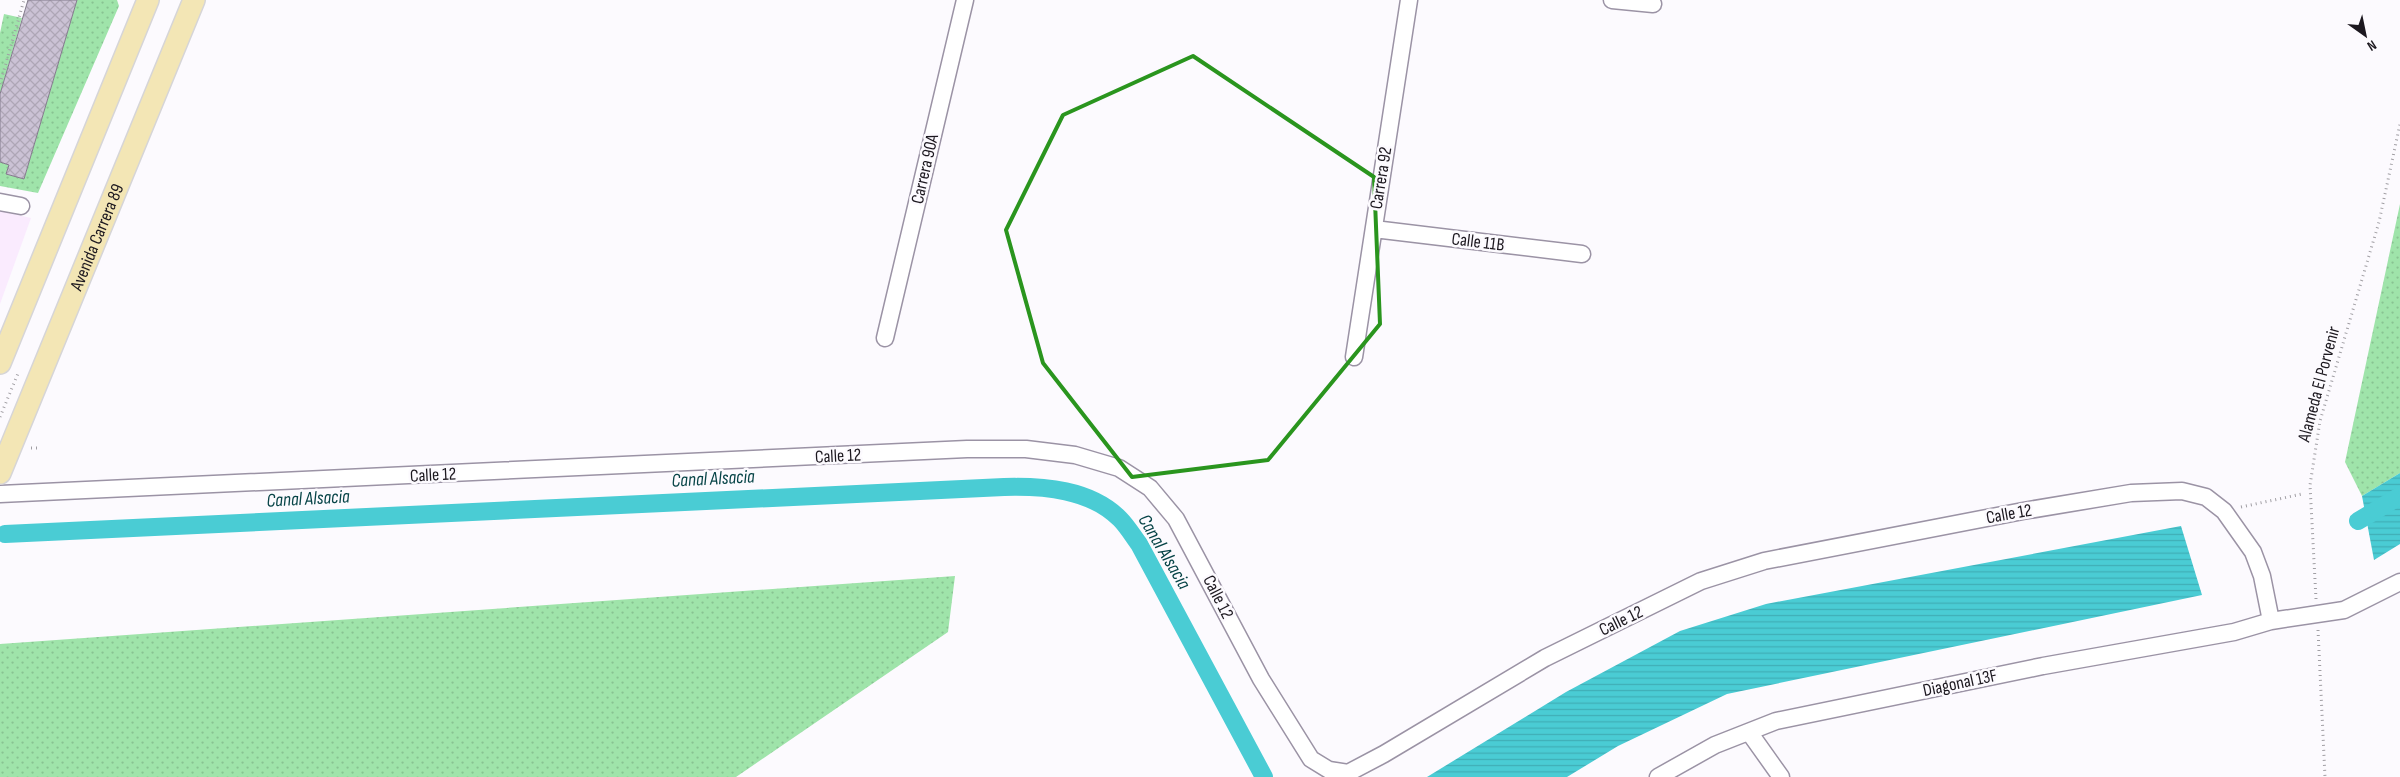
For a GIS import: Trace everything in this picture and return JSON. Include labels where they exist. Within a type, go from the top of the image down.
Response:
[{"type":"main road","name":"Avenida Carrera 89","points":[[0,473],[194,0]]},
{"type":"main road","points":[[0,363],[145,3]]},
{"type":"street","name":"Carrera 90A","points":[[885,338],[965,0]]},
{"type":"street","name":"Carrera 92","points":[[1354,357],[1409,0]]},
{"type":"street","points":[[1612,0],[1653,4]]},
{"type":"street","points":[[0,202],[21,206]]},
{"type":"street","name":"Calle 11B","points":[[1374,229],[1582,254]]},
{"type":"street","name":"Calle 12","points":[[0,494],[967,449],[1026,449],[1075,455],[1119,468],[1150,488],[1176,519],[1261,679],[1311,759],[1329,770],[1348,773],[1384,754],[1545,658],[1701,581],[1764,561],[2023,511],[2130,493],[2182,491],[2206,497],[2224,511],[2253,552],[2262,576],[2271,621]]},
{"type":"street","name":"Diagonal 13F","points":[[1658,777],[1715,745],[1786,719],[2043,666],[2234,632],[2271,621],[2344,610],[2400,582]]},
{"type":"street","points":[[1749,732],[1781,777]]},
{"type":"path","points":[[0,84],[24,0]]},
{"type":"path","name":"Alameda El Porvenir","points":[[2325,777],[2310,485],[2320,421],[2379,222],[2400,124]]},
{"type":"path","points":[[2224,511],[2302,494]]},
{"type":"highlighted area","points":[[1193,56],[1374,177],[1380,324],[1268,460],[1132,477],[1043,363],[1006,230],[1063,115]]},
{"type":"shaded area","points":[[0,211],[31,218],[0,304]]},
{"type":"green space","points":[[77,0],[117,0],[119,6],[38,193],[0,186],[0,162],[9,165],[6,174],[24,179]]},
{"type":"green space","points":[[4,14],[22,18],[0,94],[0,33]]},
{"type":"green space","points":[[2400,204],[2400,473],[2362,496],[2345,462]]},
{"type":"green space","points":[[955,576],[948,632],[736,777],[0,777],[0,644]]},
{"type":"water","points":[[2400,473],[2400,544],[2374,560],[2362,496]]},
{"type":"water","points":[[2181,526],[2202,595],[1727,694],[1618,746],[1567,777],[1427,777],[1566,692],[1680,631],[1766,604]]},
{"type":"building","points":[[28,0],[77,0],[24,179],[6,174],[9,165],[0,162],[0,94]]},
{"type":"waterway","name":"Canal Alsacia","points":[[5,534],[1004,487],[1035,487],[1066,491],[1081,495],[1108,509],[1123,522],[1139,544],[1264,777]]},
{"type":"waterway","points":[[2358,521],[2400,496]]}]
